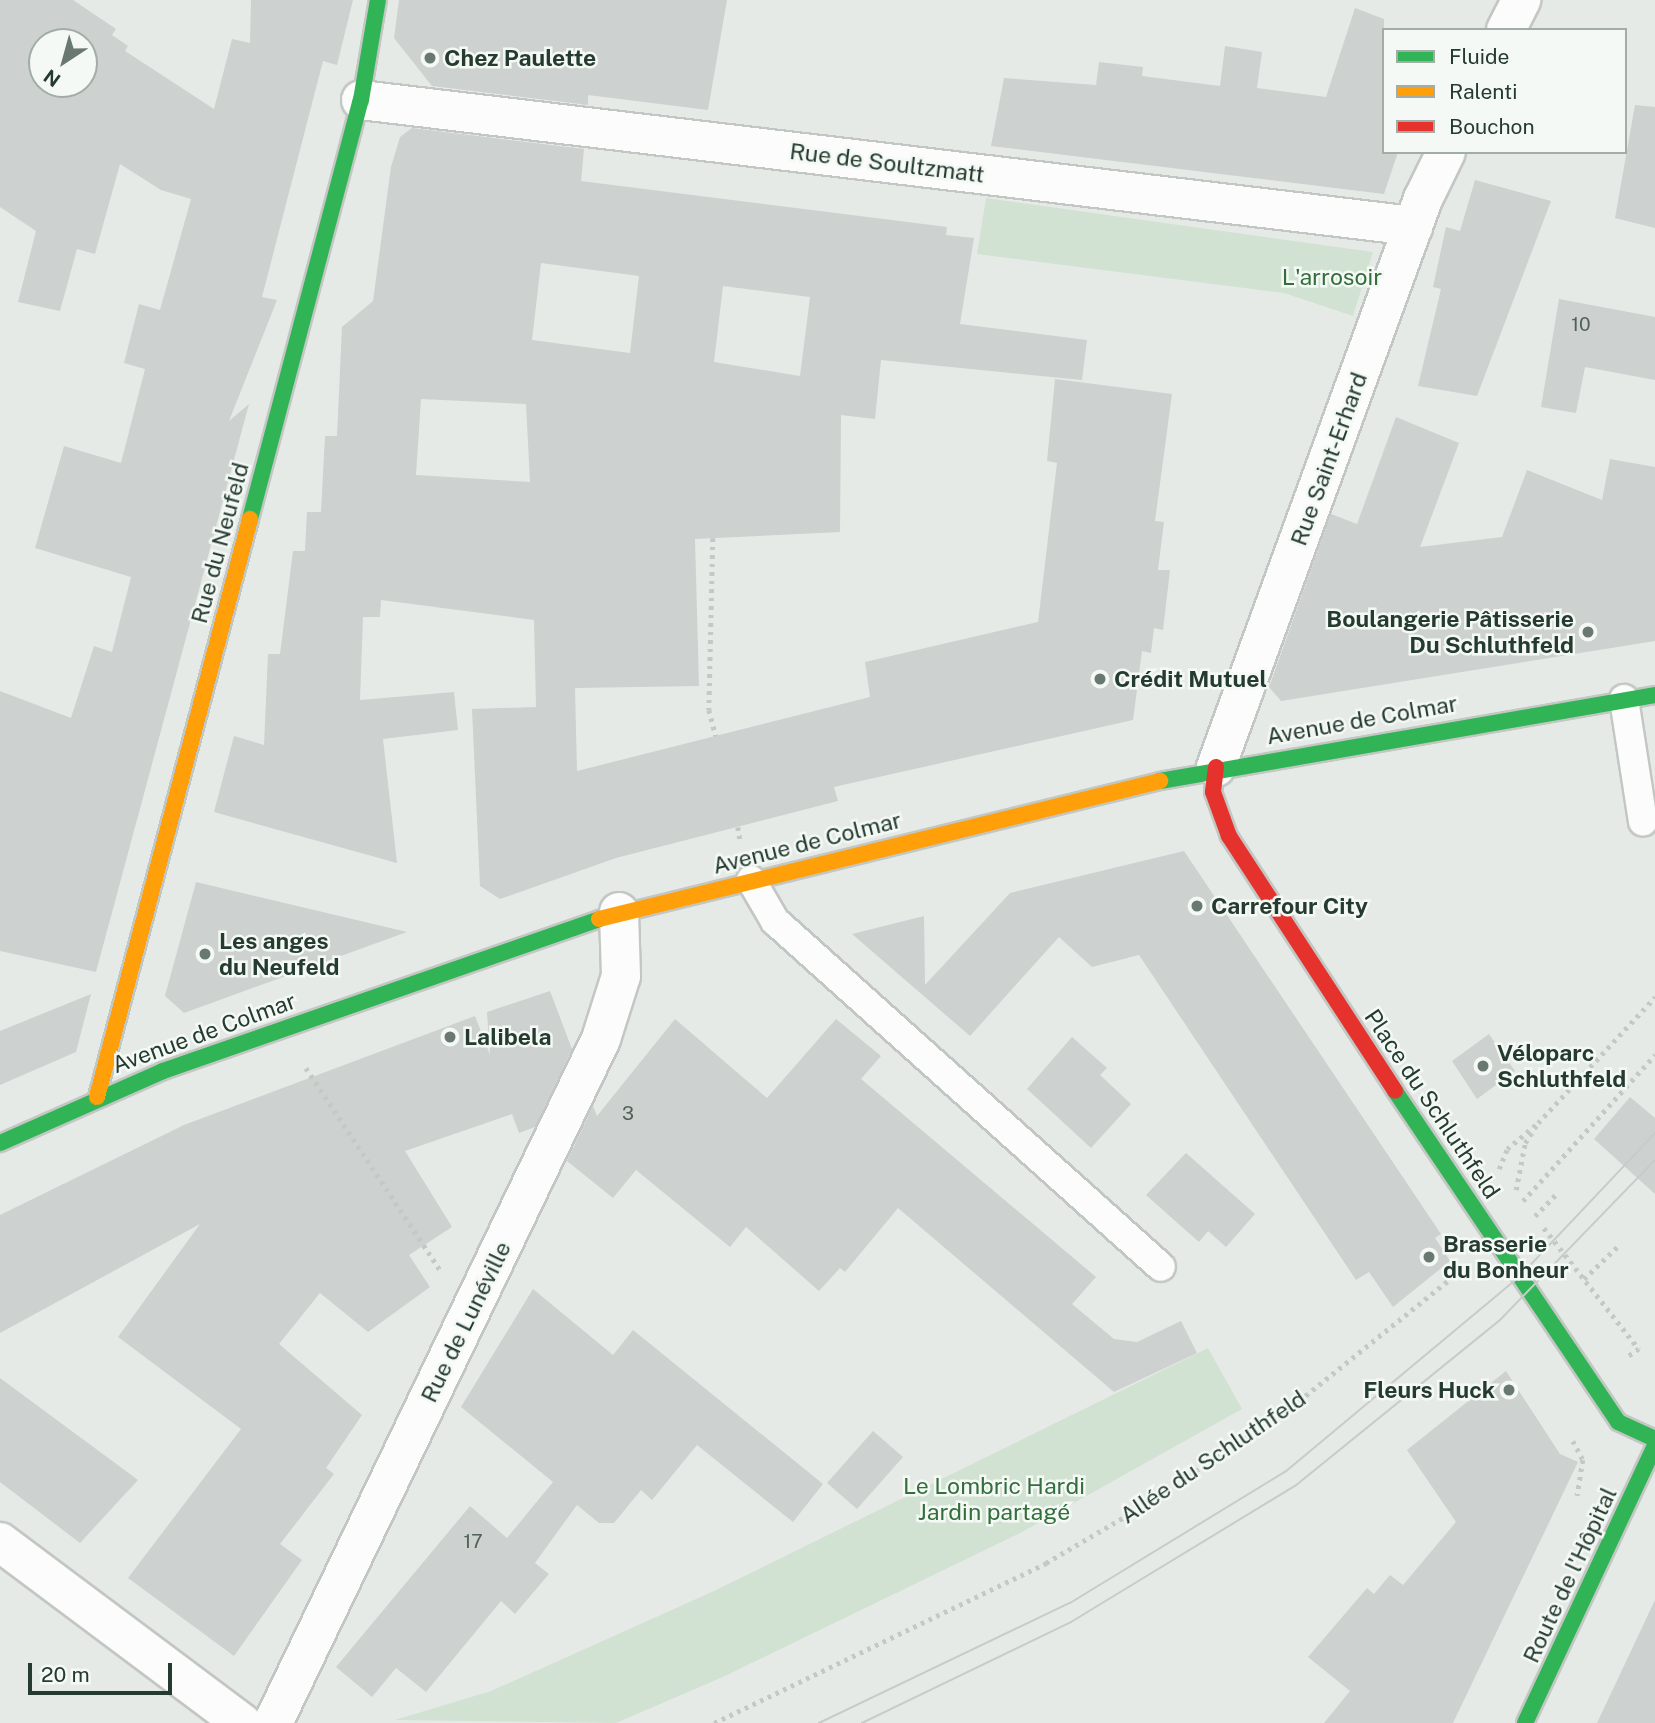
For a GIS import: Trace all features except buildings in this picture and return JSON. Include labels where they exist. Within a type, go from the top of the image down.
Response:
[{"type":"street","name":"Rue du Neufeld","points":[[97,1097],[361,100],[378,0]]},
{"type":"street","points":[[1507,28],[1521,0]]},
{"type":"street","name":"Rue de Soultzmatt","points":[[361,100],[1413,226]]},
{"type":"street","name":"Rue Saint-Erhard","points":[[1216,767],[1413,226],[1445,154]]},
{"type":"street","name":"Avenue de Colmar","points":[[0,1143],[97,1097],[619,912],[1216,767],[1655,695]]},
{"type":"street","name":"Place du Schluthfeld","points":[[1216,767],[1213,792],[1229,836],[1423,1134],[1618,1422],[1655,1439]]},
{"type":"street","name":"Rue de Lunéville","points":[[273,1723],[470,1314],[616,1002],[619,912]]},
{"type":"street","name":"Route de l'Hôpital","points":[[1525,1723],[1655,1446]]},
{"type":"street","points":[[0,1542],[242,1723]]},
{"type":"lane","points":[[1624,699],[1643,822]]},
{"type":"lane","points":[[751,880],[775,921],[1161,1267]]},
{"type":"path","points":[[713,538],[709,710],[716,736]]},
{"type":"path","points":[[1501,1182],[1498,1173],[1507,1149],[1538,1123],[1655,997]]},
{"type":"path","points":[[280,1030],[470,1314]]},
{"type":"path","points":[[1523,1201],[1655,1055]]},
{"type":"path","points":[[1511,1200],[1517,1208],[1516,1177],[1538,1123]]},
{"type":"path","points":[[1490,1152],[1504,1172]]},
{"type":"path","points":[[1511,1182],[1639,1349]]},
{"type":"path","points":[[1535,1216],[1558,1192]]},
{"type":"path","points":[[1584,1279],[1617,1247]]},
{"type":"path","name":"Allée du Schluthfeld","points":[[714,1723],[1046,1563],[1125,1517],[1279,1417],[1464,1268]]},
{"type":"path","points":[[1618,1348],[1632,1366]]},
{"type":"path","points":[[1567,1429],[1583,1460],[1577,1496]]},
{"type":"green space","name":"L'arrosoir","points":[[986,198],[1373,252],[1353,316],[1284,293],[977,254]]},
{"type":"green space","name":"Le Lombric Hardi Jardin partagé","points":[[1208,1348],[1242,1409],[1022,1532],[725,1676],[616,1723],[395,1720],[491,1691],[714,1591]]},
{"type":"tram line","points":[[819,1723],[1070,1603],[1285,1472],[1519,1277],[1655,1133]]},
{"type":"tram line","points":[[862,1723],[1071,1622],[1295,1486],[1499,1321],[1655,1160]]},
{"type":"traffic: fast","points":[[250,519],[361,100],[378,0]]},
{"type":"traffic: fast","points":[[1160,781],[1655,695]]},
{"type":"traffic: fast","points":[[0,1143],[163,1071],[599,919]]},
{"type":"traffic: fast","points":[[1395,1091],[1618,1422],[1655,1439]]},
{"type":"traffic: fast","points":[[1525,1723],[1655,1446]]},
{"type":"traffic: slow","points":[[97,1097],[250,519]]},
{"type":"traffic: slow","points":[[599,919],[1160,781]]},
{"type":"traffic: jam","points":[[1216,767],[1213,792],[1229,836],[1395,1091]]},
{"type":"place","name":"Chez Paulette","points":[[430,58]]},
{"type":"place","name":"Boulangerie Pâtisserie Du Schluthfeld","points":[[1588,632]]},
{"type":"place","name":"Crédit Mutuel","points":[[1100,679]]},
{"type":"place","name":"Carrefour City","points":[[1197,906]]},
{"type":"place","name":"Les anges du Neufeld","points":[[205,954]]},
{"type":"place","name":"Lalibela","points":[[450,1037]]},
{"type":"place","name":"Véloparc Schluthfeld","points":[[1483,1066]]},
{"type":"place","name":"Brasserie du Bonheur","points":[[1429,1257]]},
{"type":"place","name":"Fleurs Huck","points":[[1509,1390]]}]
